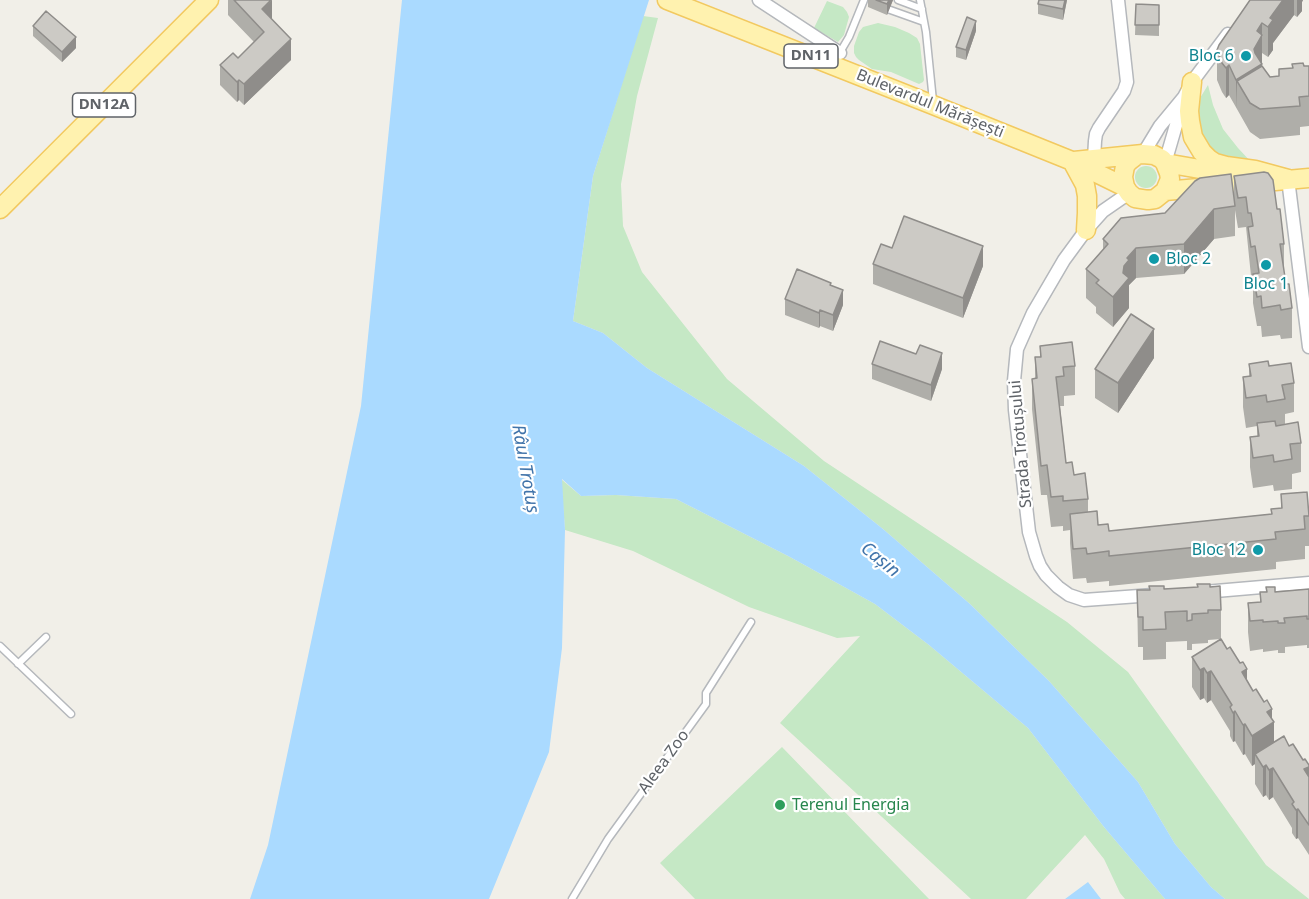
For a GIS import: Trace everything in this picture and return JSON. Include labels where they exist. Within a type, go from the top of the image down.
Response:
[{"type":"main road","name":"DN12A","points":[[0,209],[209,0]]},
{"type":"main road","name":"Bulevardul Mărășești","points":[[667,0],[836,59],[933,105],[1072,161],[1127,190]]},
{"type":"main road","points":[[1188,90],[1193,137],[1202,153],[1215,163],[1288,179]]},
{"type":"main road","name":"DN11","points":[[1072,161],[1140,154],[1154,155],[1165,163],[1264,181]]},
{"type":"main road","points":[[1127,190],[1122,177],[1125,166],[1140,154]]},
{"type":"main road","points":[[1072,161],[1085,185],[1086,230]]},
{"type":"main road","points":[[1165,163],[1170,179],[1165,190]]},
{"type":"main road","name":"DN11","points":[[1127,190],[1141,200],[1148,200],[1155,199],[1165,190],[1309,178]]},
{"type":"street","points":[[759,0],[836,59]]},
{"type":"street","points":[[1094,159],[1096,134],[1124,91],[1127,82],[1118,0]]},
{"type":"street","points":[[1140,154],[1238,21]]},
{"type":"street","points":[[1165,163],[1188,90]]},
{"type":"street","points":[[1288,179],[1309,347]]},
{"type":"street","name":"Strada Trotușului","points":[[1127,190],[1086,230],[1064,260],[1025,330],[1017,349],[1014,381],[1015,410],[1029,532],[1042,571],[1069,596],[1084,600],[1163,595]]},
{"type":"street","points":[[1197,592],[1309,583]]},
{"type":"lane","points":[[836,59],[849,37],[864,0],[924,22]]},
{"type":"lane","points":[[898,0],[922,9]]},
{"type":"lane","points":[[920,0],[933,105]]},
{"type":"lane","name":"Aleea Zoo","points":[[572,899],[608,839],[706,704],[706,693],[751,622]]},
{"type":"lane","points":[[18,664],[46,637]]},
{"type":"lane","points":[[0,646],[71,714]]},
{"type":"green space","points":[[827,1],[843,7],[849,17],[844,35],[838,42],[814,28]]},
{"type":"green space","points":[[643,16],[658,18],[637,96],[621,184],[623,226],[642,272],[727,379],[824,461],[1067,622],[1128,672],[1266,865],[1309,899],[1225,899],[1211,887],[1175,844],[1138,782],[1049,681],[970,604],[883,529],[804,466],[647,368],[603,333],[573,321],[593,176]]},
{"type":"green space","points":[[878,23],[895,27],[917,38],[920,44],[923,82],[919,84],[891,72],[872,69],[856,57],[854,46],[859,32],[863,27]]},
{"type":"green space","points":[[1208,85],[1223,129],[1252,163],[1225,161],[1208,147],[1197,129],[1197,103]]},
{"type":"green space","points":[[1142,166],[1150,166],[1157,173],[1157,181],[1150,188],[1142,188],[1135,181],[1135,173]]},
{"type":"green space","points":[[561,479],[581,496],[616,495],[676,499],[790,557],[875,604],[929,645],[1028,728],[1104,827],[1165,899],[1125,899],[1104,859],[1085,835],[1026,899],[971,899],[780,723],[860,636],[837,638],[749,607],[633,551],[565,530]]},
{"type":"green space","name":"Terenul Energia","points":[[782,747],[929,899],[695,899],[660,863]]},
{"type":"water","points":[[402,0],[649,0],[593,176],[573,321],[603,333],[647,368],[804,466],[883,529],[970,604],[1049,681],[1138,782],[1175,844],[1211,887],[1225,899],[1165,899],[1104,827],[1028,728],[929,645],[875,604],[790,557],[676,499],[616,495],[581,496],[562,479],[565,530],[562,648],[549,752],[489,899],[250,899],[268,845],[361,406]]},
{"type":"water","points":[[1088,882],[1101,899],[1065,899]]},
{"type":"building","points":[[234,0],[271,0],[262,9],[291,39],[244,84],[239,80],[237,82],[220,65],[233,53],[238,58],[264,32]]},
{"type":"building","points":[[876,0],[889,0],[887,4]]},
{"type":"building","points":[[1039,0],[1065,0],[1063,9],[1038,4]]},
{"type":"building","points":[[1250,0],[1283,0],[1270,18],[1273,20],[1268,27],[1262,23],[1257,31],[1262,35],[1254,49],[1262,64],[1236,80],[1229,65],[1226,68],[1222,63],[1217,50]]},
{"type":"building","points":[[1136,4],[1159,5],[1159,25],[1135,25]]},
{"type":"building","points":[[46,11],[76,37],[62,52],[33,26]]},
{"type":"building","points":[[967,17],[976,21],[966,50],[956,47]]},
{"type":"building","points":[[1303,63],[1304,66],[1309,66],[1309,96],[1299,97],[1300,106],[1260,109],[1250,103],[1237,81],[1262,66],[1270,77],[1279,76],[1279,69],[1293,68],[1292,64]]},
{"type":"building","name":"Bloc 1","points":[[1268,173],[1273,180],[1277,209],[1280,209],[1284,244],[1280,244],[1292,308],[1281,310],[1280,305],[1262,308],[1261,296],[1257,297],[1253,274],[1259,273],[1255,246],[1251,247],[1248,227],[1253,226],[1251,213],[1248,213],[1246,197],[1238,198],[1234,176]]},
{"type":"building","points":[[1231,174],[1235,206],[1214,209],[1184,244],[1136,248],[1127,258],[1129,260],[1124,266],[1123,273],[1129,278],[1113,297],[1096,283],[1099,280],[1086,269],[1108,244],[1103,239],[1121,218],[1165,213],[1200,178]]},
{"type":"building","points":[[904,216],[983,246],[963,298],[873,264],[881,244],[892,248]]},
{"type":"building","points":[[797,269],[843,290],[833,315],[820,310],[819,313],[785,299]]},
{"type":"building","points":[[1131,314],[1154,329],[1118,383],[1095,369]]},
{"type":"building","points":[[880,341],[916,354],[920,345],[942,353],[931,385],[872,364]]},
{"type":"building","points":[[1072,342],[1075,366],[1063,367],[1064,376],[1056,377],[1066,463],[1072,462],[1074,475],[1085,473],[1088,499],[1063,501],[1063,496],[1051,497],[1047,465],[1041,466],[1032,379],[1037,378],[1035,357],[1041,357],[1040,346]]},
{"type":"building","points":[[1268,361],[1269,366],[1291,363],[1294,383],[1282,385],[1285,399],[1267,402],[1266,395],[1246,398],[1243,377],[1251,376],[1249,364]]},
{"type":"building","points":[[1275,421],[1276,426],[1298,422],[1301,443],[1290,444],[1292,459],[1274,462],[1273,455],[1253,458],[1250,437],[1259,436],[1257,423]]},
{"type":"building","points":[[1307,492],[1309,516],[1304,516],[1305,529],[1275,532],[1276,539],[1109,556],[1109,551],[1087,554],[1086,548],[1073,549],[1070,514],[1097,511],[1098,525],[1108,524],[1109,531],[1272,514],[1271,509],[1282,508],[1281,494]]},
{"type":"building","points":[[1197,584],[1210,584],[1210,587],[1220,586],[1221,610],[1192,614],[1192,620],[1187,621],[1187,611],[1165,612],[1166,629],[1143,630],[1143,617],[1138,617],[1137,590],[1150,590],[1149,586],[1164,586],[1164,589],[1198,587]]},
{"type":"building","points":[[1266,587],[1275,587],[1275,592],[1309,589],[1309,619],[1307,616],[1284,618],[1285,623],[1250,621],[1248,603],[1261,602],[1260,592],[1267,592]]},
{"type":"building","points":[[1221,639],[1227,649],[1230,647],[1240,663],[1243,662],[1247,669],[1242,672],[1253,691],[1256,689],[1264,702],[1267,700],[1272,709],[1267,712],[1274,722],[1252,736],[1235,711],[1233,713],[1230,707],[1232,705],[1211,671],[1207,673],[1204,668],[1200,670],[1192,657]]},
{"type":"building","points":[[1284,736],[1289,746],[1293,744],[1309,765],[1304,769],[1309,777],[1309,825],[1292,804],[1294,802],[1273,768],[1269,770],[1266,765],[1263,767],[1255,754]]},
{"type":"place","name":"Bloc 6","points":[[1246,56]]},
{"type":"place","name":"Bloc 2","points":[[1154,259]]},
{"type":"place","name":"Bloc 1","points":[[1266,265]]},
{"type":"place","name":"Bloc 12","points":[[1258,550]]},
{"type":"place","name":"Terenul Energia","points":[[780,805]]},
{"type":"water label","name":"Râul Trotuș","points":[[525,469]]},
{"type":"water label","name":"Cașin","points":[[880,560]]}]
